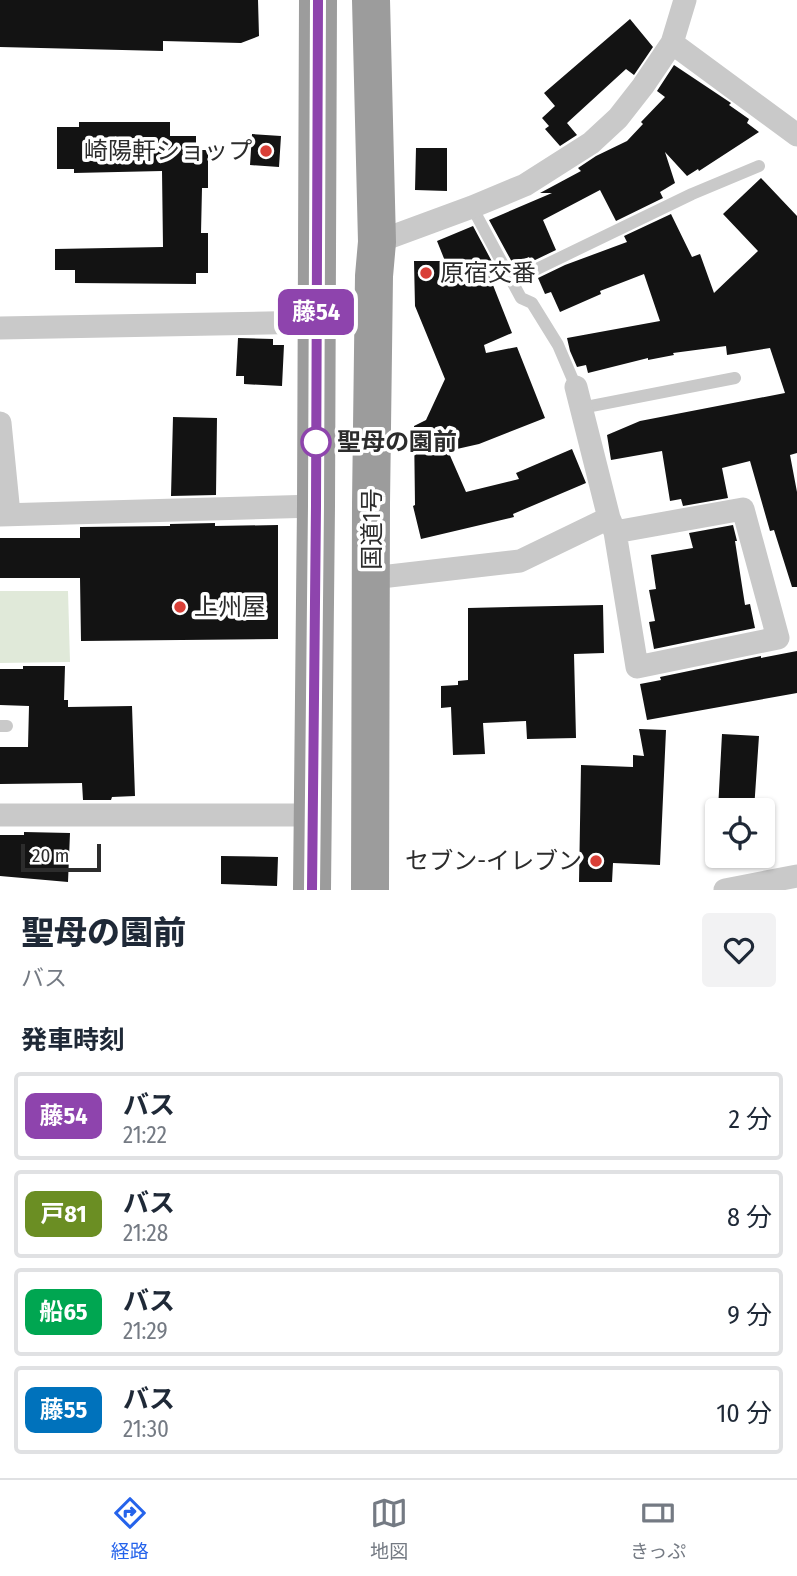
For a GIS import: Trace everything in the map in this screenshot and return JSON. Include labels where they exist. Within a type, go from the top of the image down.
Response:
[{"type":"highway","points":[[312,890],[318,0]]},
{"type":"highway","name":"国道1号","points":[[370,890],[373,323],[377,242],[371,0]]},
{"type":"street","points":[[377,242],[525,185],[591,143],[618,118],[672,43],[685,0]]},
{"type":"street","points":[[672,43],[797,135]]},
{"type":"street","points":[[0,328],[373,323]]},
{"type":"street","points":[[372,578],[520,561],[612,525],[743,509],[778,638],[637,667],[612,525],[578,398]]},
{"type":"street","points":[[0,423],[5,514],[316,506]]},
{"type":"street","points":[[0,815],[313,815]]},
{"type":"street","points":[[725,890],[797,876]]},
{"type":"lane","points":[[512,281],[692,194],[759,166]]},
{"type":"lane","points":[[472,207],[521,298],[532,303],[558,345],[578,398],[735,378]]},
{"type":"green space","points":[[0,591],[68,591],[70,662],[0,663]]},
{"type":"building","points":[[0,0],[258,0],[259,36],[241,43],[163,41],[163,51],[0,47]]},
{"type":"building","points":[[630,19],[653,47],[634,75],[626,69],[567,123],[577,135],[560,146],[545,129],[549,126],[542,118],[555,106],[544,93]]},
{"type":"building","points":[[674,65],[731,103],[729,105],[749,119],[747,123],[759,132],[687,176],[665,152],[675,183],[660,192],[663,198],[616,221],[600,190],[543,220],[556,250],[531,262],[529,257],[513,264],[489,220],[552,193],[540,193],[581,171],[578,168],[596,156],[627,141],[665,97],[657,91]]},
{"type":"building","points":[[79,122],[170,122],[170,136],[196,136],[196,150],[208,150],[208,188],[202,188],[201,233],[208,233],[208,273],[196,273],[196,284],[75,283],[75,270],[55,270],[55,249],[163,247],[162,171],[74,173],[74,169],[57,169],[57,127],[79,127]]},
{"type":"building","name":"崎陽軒ショップ","points":[[252,134],[281,136],[279,167],[250,165]]},
{"type":"building","points":[[416,148],[447,148],[447,191],[415,190]]},
{"type":"building","points":[[761,178],[797,216],[797,453],[790,455],[797,492],[797,587],[792,587],[774,530],[770,531],[750,461],[722,468],[728,498],[683,506],[681,499],[670,501],[662,451],[611,460],[607,435],[640,421],[785,393],[770,348],[727,355],[726,346],[673,353],[674,355],[648,358],[588,373],[586,365],[577,367],[567,338],[660,321],[644,274],[600,291],[601,294],[560,312],[551,292],[545,294],[538,278],[627,242],[624,236],[671,214],[692,257],[700,254],[714,293],[758,251],[723,214]]},
{"type":"building","points":[[473,226],[497,271],[489,275],[512,333],[484,345],[486,353],[517,347],[545,418],[479,444],[448,451],[466,492],[519,479],[516,473],[572,449],[586,483],[513,514],[514,517],[421,539],[413,506],[414,426],[426,420],[445,379],[415,306],[414,261],[445,261],[437,241]]},
{"type":"building","points":[[238,338],[273,339],[273,345],[284,345],[282,386],[244,384],[244,376],[236,376]]},
{"type":"building","points":[[173,417],[217,418],[216,495],[171,496]]},
{"type":"building","name":"上州屋","points":[[215,523],[215,526],[278,525],[278,639],[81,641],[80,578],[0,578],[0,538],[80,538],[80,527]]},
{"type":"building","points":[[733,525],[745,605],[750,604],[755,628],[654,649],[649,622],[655,621],[649,590],[656,589],[651,555],[693,548],[689,533]]},
{"type":"building","points":[[603,605],[604,653],[574,654],[576,738],[527,739],[526,721],[483,723],[485,754],[453,755],[451,707],[441,708],[441,686],[458,685],[458,681],[468,680],[468,608]]},
{"type":"building","points":[[797,651],[797,693],[647,720],[640,684],[661,680],[660,677]]},
{"type":"building","points":[[23,666],[65,666],[64,700],[68,700],[68,707],[132,706],[135,796],[112,797],[111,800],[83,800],[82,783],[0,784],[0,747],[28,747],[29,706],[0,705],[0,669],[23,669]]},
{"type":"building","points":[[639,729],[666,730],[660,865],[613,863],[612,882],[579,882],[581,765],[633,767],[633,755],[644,756]]},
{"type":"building","points":[[722,734],[759,736],[755,798],[719,798]]},
{"type":"building","points":[[24,832],[70,833],[68,882],[0,876],[0,835],[24,835]]},
{"type":"building","points":[[221,856],[278,857],[277,886],[221,884]]},
{"type":"bus line","name":"藤54","points":[[312,890],[318,0]]},
{"type":"place","name":"崎陽軒ショップ","points":[[266,151]]},
{"type":"place","name":"原宿交番","points":[[426,273]]},
{"type":"place","name":"聖母の園前","points":[[316,442]]},
{"type":"place","name":"上州屋","points":[[180,607]]},
{"type":"place","name":"セブン-イレブン","points":[[596,861]]}]
